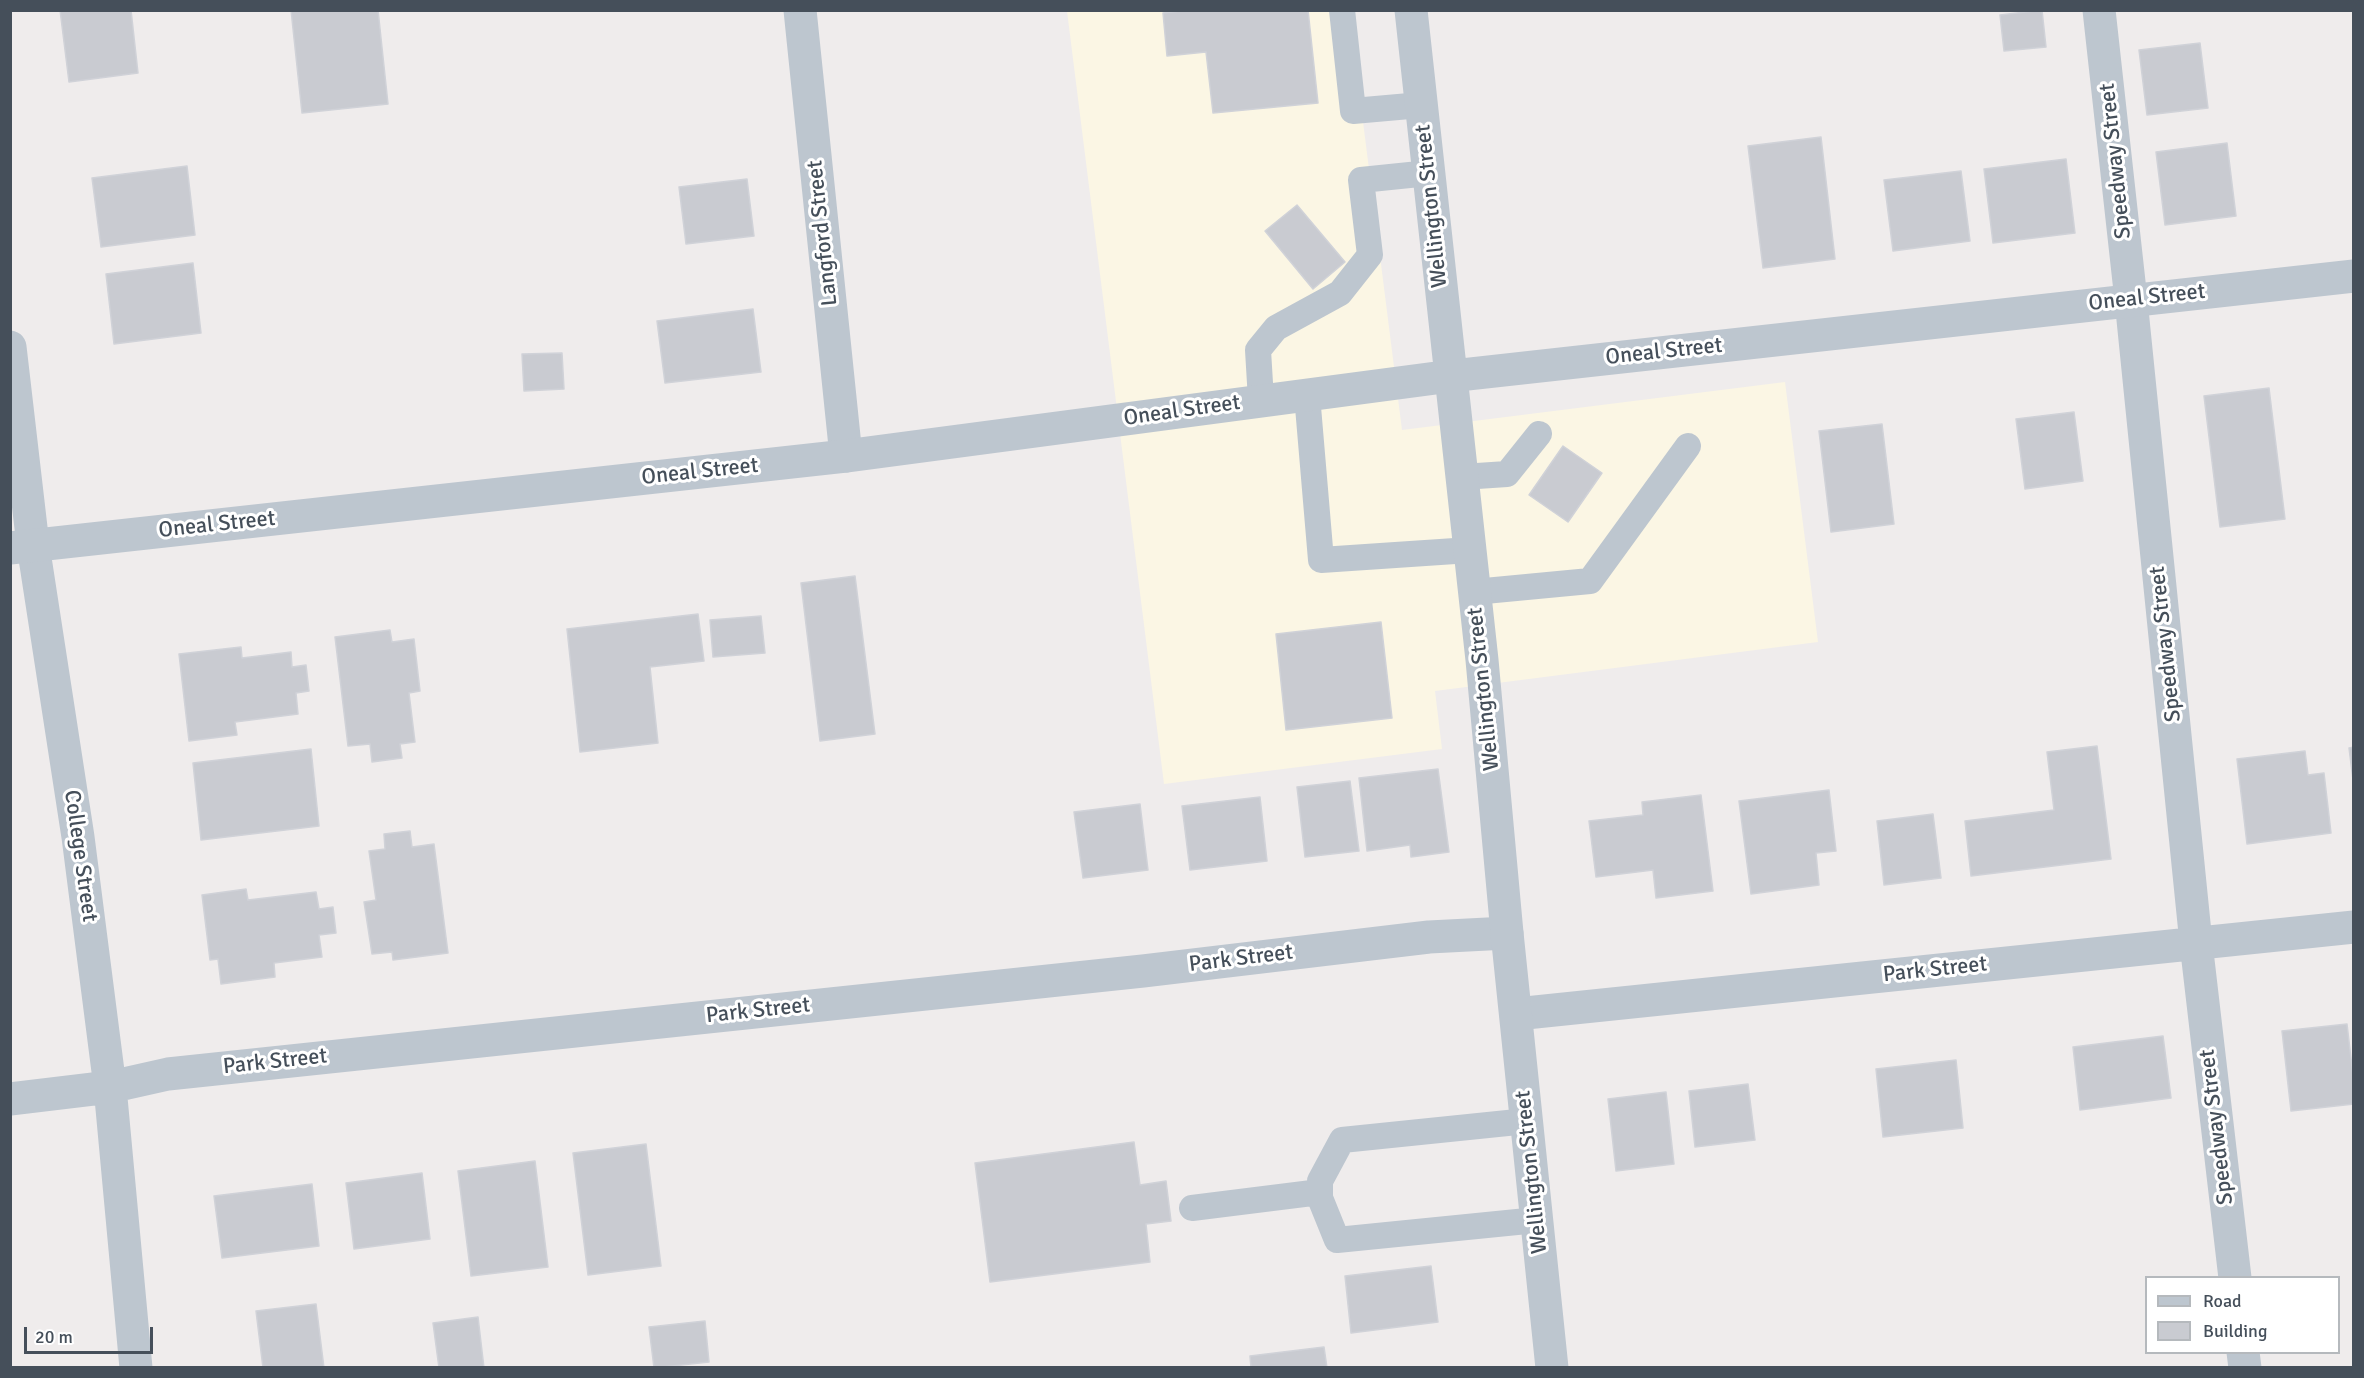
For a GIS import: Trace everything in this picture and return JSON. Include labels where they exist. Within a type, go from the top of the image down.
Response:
[{"type":"street","name":"Langford Street","points":[[800,10],[846,456]]},
{"type":"street","name":"Wellington Street","points":[[1411,10],[1470,550],[1552,1368]]},
{"type":"street","name":"Speedway Street","points":[[2098,10],[2131,300],[2196,943],[2235,1276]]},
{"type":"street","name":"Oneal Street","points":[[22,547],[846,456],[1451,376],[2354,276]]},
{"type":"street","name":"College Street","points":[[10,347],[22,547],[78,837],[110,1087],[136,1368]]},
{"type":"street","name":"Park Street","points":[[1516,1014],[2354,927]]},
{"type":"street","name":"Park Street","points":[[10,1099],[110,1087],[180,1072],[1143,971],[1429,937],[1507,933]]},
{"type":"lane","points":[[1341,10],[1353,111],[1421,105]]},
{"type":"lane","points":[[1261,400],[1258,350],[1276,328],[1340,292],[1370,255],[1361,180],[1429,173]]},
{"type":"lane","points":[[1307,395],[1321,560],[1470,550]]},
{"type":"lane","points":[[1462,477],[1507,474],[1539,434]]},
{"type":"lane","points":[[1474,592],[1590,581],[1688,446]]},
{"type":"lane","points":[[1527,1121],[1342,1140],[1320,1181],[1320,1198],[1337,1240],[1537,1220]]},
{"type":"lane","points":[[1192,1208],[1320,1192]]},
{"type":"shaded area","points":[[1067,11],[1349,11],[1402,430],[1785,382],[1818,642],[1435,691],[1442,749],[1164,784]]},
{"type":"building","points":[[60,10],[131,10],[138,73],[69,82]]},
{"type":"building","points":[[291,10],[378,10],[388,104],[302,113]]},
{"type":"building","points":[[1190,10],[1308,10],[1318,103],[1213,113],[1206,52],[1167,56],[1163,13]]},
{"type":"building","points":[[2042,10],[2046,47],[2004,51],[2000,15]]},
{"type":"building","points":[[2200,43],[2208,108],[2147,115],[2139,50]]},
{"type":"building","points":[[1821,137],[1835,259],[1763,268],[1748,146]]},
{"type":"building","points":[[2227,143],[2236,216],[2165,225],[2156,152]]},
{"type":"building","points":[[2066,159],[2075,233],[1993,243],[1984,169]]},
{"type":"building","points":[[187,166],[195,235],[101,247],[92,178]]},
{"type":"building","points":[[1961,171],[1970,241],[1893,251],[1884,180]]},
{"type":"building","points":[[747,179],[754,236],[686,244],[679,187]]},
{"type":"building","points":[[1297,205],[1345,262],[1313,289],[1265,231]]},
{"type":"building","points":[[193,263],[201,333],[114,344],[106,274]]},
{"type":"building","points":[[753,309],[761,372],[665,383],[657,321]]},
{"type":"building","points":[[562,353],[564,389],[524,391],[522,354]]},
{"type":"building","points":[[2269,388],[2285,519],[2220,527],[2204,396]]},
{"type":"building","points":[[2074,412],[2083,481],[2025,489],[2016,419]]},
{"type":"building","points":[[1882,424],[1894,524],[1831,532],[1819,431]]},
{"type":"building","points":[[1563,446],[1602,473],[1568,522],[1529,495]]},
{"type":"building","points":[[855,576],[875,734],[820,741],[801,583]]},
{"type":"building","points":[[698,614],[704,661],[650,667],[658,743],[580,752],[567,629]]},
{"type":"building","points":[[761,616],[765,653],[713,657],[710,620]]},
{"type":"building","points":[[1381,622],[1392,718],[1286,730],[1276,634]]},
{"type":"building","points":[[390,630],[392,642],[414,639],[420,691],[409,693],[415,742],[400,744],[402,758],[372,762],[370,744],[348,746],[335,637]]},
{"type":"building","points":[[241,647],[242,658],[291,652],[292,667],[306,665],[309,691],[296,693],[298,714],[235,722],[237,735],[189,741],[179,654]]},
{"type":"building","points":[[2097,746],[2111,859],[1971,876],[1965,821],[2054,810],[2047,752]]},
{"type":"building","points":[[2354,747],[2354,788],[2349,748]]},
{"type":"building","points":[[311,749],[319,826],[201,840],[193,763]]},
{"type":"building","points":[[2305,751],[2308,775],[2324,773],[2331,833],[2247,844],[2237,759]]},
{"type":"building","points":[[1438,769],[1449,852],[1411,857],[1410,845],[1367,851],[1359,778]]},
{"type":"building","points":[[1350,781],[1359,851],[1305,857],[1297,787]]},
{"type":"building","points":[[1829,790],[1836,851],[1816,853],[1819,885],[1751,894],[1739,801]]},
{"type":"building","points":[[1701,795],[1713,891],[1656,898],[1653,870],[1596,877],[1589,821],[1643,815],[1642,802]]},
{"type":"building","points":[[1260,797],[1267,861],[1190,870],[1182,806]]},
{"type":"building","points":[[1140,804],[1148,870],[1083,878],[1074,812]]},
{"type":"building","points":[[1933,814],[1941,878],[1884,885],[1877,821]]},
{"type":"building","points":[[410,831],[412,847],[434,844],[448,953],[393,960],[392,952],[372,954],[364,902],[376,900],[369,851],[385,849],[384,834]]},
{"type":"building","points":[[246,889],[248,900],[316,892],[319,909],[333,907],[336,933],[319,935],[322,957],[274,963],[275,977],[221,984],[218,959],[210,960],[202,895]]},
{"type":"building","points":[[2347,1024],[2354,1104],[2291,1111],[2282,1031]]},
{"type":"building","points":[[2163,1036],[2171,1098],[2080,1110],[2073,1047]]},
{"type":"building","points":[[1956,1060],[1963,1128],[1883,1137],[1876,1069]]},
{"type":"building","points":[[1748,1084],[1755,1140],[1695,1147],[1689,1091]]},
{"type":"building","points":[[1666,1092],[1674,1164],[1616,1171],[1608,1099]]},
{"type":"building","points":[[1134,1142],[1140,1185],[1166,1181],[1171,1221],[1146,1224],[1150,1262],[990,1282],[975,1163]]},
{"type":"building","points":[[646,1144],[661,1266],[588,1275],[573,1153]]},
{"type":"building","points":[[535,1161],[548,1267],[471,1276],[458,1171]]},
{"type":"building","points":[[422,1173],[430,1239],[354,1249],[346,1183]]},
{"type":"building","points":[[312,1184],[319,1246],[222,1258],[214,1196]]},
{"type":"building","points":[[1431,1266],[1438,1322],[1351,1333],[1345,1276]]},
{"type":"building","points":[[316,1304],[324,1368],[263,1368],[256,1311]]},
{"type":"building","points":[[478,1317],[484,1368],[439,1368],[433,1323]]},
{"type":"building","points":[[705,1321],[709,1362],[654,1368],[649,1327]]},
{"type":"building","points":[[1324,1347],[1327,1368],[1251,1368],[1250,1356]]}]
